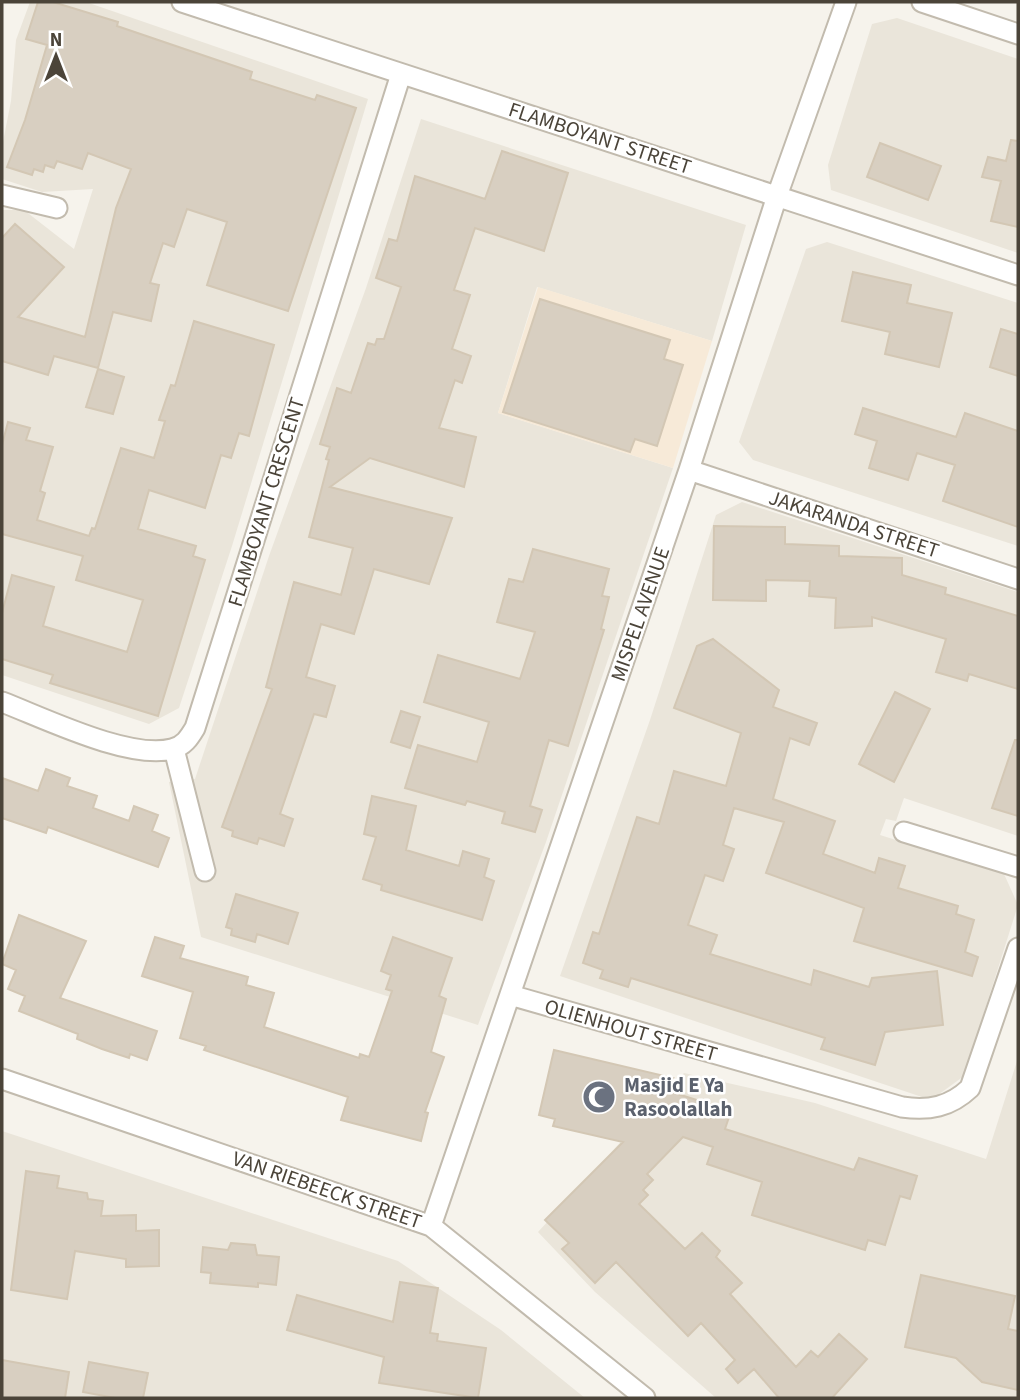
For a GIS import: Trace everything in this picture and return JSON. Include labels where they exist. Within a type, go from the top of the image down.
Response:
[{"type":"street","name":"FLAMBOYANT STREET","points":[[182,2],[1018,275]]},
{"type":"street","name":"MISPEL AVENUE","points":[[431,1226],[689,470],[777,196],[846,2]]},
{"type":"street","points":[[922,2],[1018,34]]},
{"type":"street","name":"FLAMBOYANT CRESCENT","points":[[174,749],[187,741],[195,728],[401,74]]},
{"type":"street","points":[[2,194],[57,208]]},
{"type":"street","name":"JAKARANDA STREET","points":[[689,470],[1018,579]]},
{"type":"street","points":[[2,702],[124,748],[150,752],[174,749],[205,871]]},
{"type":"street","points":[[904,832],[1018,867]]},
{"type":"street","name":"OLIENHOUT STREET","points":[[510,995],[902,1107],[927,1110],[960,1098],[970,1088],[1018,948]]},
{"type":"street","name":"VAN RIEBEECK STREET","points":[[2,1079],[431,1226],[645,1398]]},
{"type":"shaded area","points":[[30,2],[86,2],[368,99],[232,546],[179,708],[149,724],[2,675],[2,210],[24,210],[74,249],[93,189],[42,192],[2,179],[2,147],[11,101],[16,40]]},
{"type":"shaded area","points":[[897,18],[1018,59],[1018,253],[831,190],[828,165],[872,24]]},
{"type":"shaded area","points":[[421,119],[746,225],[712,341],[537,287],[498,413],[673,468],[546,842],[478,1025],[201,937],[169,782],[195,779],[269,556],[366,288]]},
{"type":"shaded area","points":[[827,242],[1018,303],[1018,546],[753,460],[739,442],[806,249]]},
{"type":"shaded area","points":[[538,287],[712,341],[673,468],[498,413]]},
{"type":"shaded area","points":[[742,502],[1018,592],[1018,836],[904,798],[896,821],[886,819],[880,835],[1004,874],[1018,905],[964,1076],[931,1100],[560,976],[650,720],[716,515]]},
{"type":"shaded area","points":[[1018,1058],[1018,1398],[716,1398],[595,1292],[538,1232],[684,1073],[815,1103],[986,1159]]},
{"type":"shaded area","points":[[2,1131],[398,1261],[501,1330],[585,1398],[2,1398]]},
{"type":"building","points":[[38,2],[53,2],[118,22],[117,26],[252,72],[250,79],[315,100],[317,95],[356,108],[288,311],[207,285],[227,222],[187,209],[174,247],[163,243],[150,283],[159,285],[151,321],[113,312],[98,368],[54,356],[48,375],[2,361],[2,238],[15,224],[64,267],[18,317],[85,337],[116,208],[131,169],[88,153],[82,169],[57,161],[54,168],[45,165],[43,172],[34,169],[32,175],[7,167],[25,120],[47,45],[26,39]]},
{"type":"building","points":[[1011,140],[1018,141],[1018,227],[991,221],[1001,181],[982,177],[988,157],[1006,161]]},
{"type":"building","points":[[880,143],[941,166],[928,200],[867,177]]},
{"type":"building","points":[[502,151],[568,173],[544,251],[475,228],[454,290],[470,295],[452,349],[471,356],[462,383],[455,380],[439,428],[476,437],[464,487],[370,458],[330,487],[452,518],[429,584],[374,569],[354,634],[321,624],[306,677],[335,686],[326,717],[314,714],[280,814],[293,819],[284,846],[259,838],[257,844],[232,836],[233,831],[222,827],[272,689],[266,687],[294,582],[341,595],[353,548],[309,537],[329,460],[326,459],[330,447],[320,444],[337,388],[351,393],[368,343],[375,345],[377,339],[384,339],[401,287],[376,278],[389,239],[397,241],[415,176],[485,199]]},
{"type":"building","points":[[853,272],[911,285],[907,303],[952,313],[939,367],[885,354],[890,332],[842,321]]},
{"type":"building","points":[[540,299],[670,340],[664,359],[683,365],[657,446],[635,439],[630,452],[503,412]]},
{"type":"building","points":[[194,321],[274,345],[249,436],[239,433],[231,458],[221,455],[205,508],[149,490],[138,529],[196,546],[193,556],[205,560],[158,716],[50,683],[53,675],[2,659],[2,613],[12,575],[54,587],[43,626],[127,652],[143,600],[76,580],[83,556],[2,534],[2,445],[8,422],[30,428],[26,440],[53,447],[40,491],[45,493],[37,520],[89,536],[92,528],[95,529],[121,448],[154,458],[165,421],[159,420],[171,385],[175,386]]},
{"type":"building","points":[[1001,329],[1018,334],[1018,376],[990,367]]},
{"type":"building","points":[[98,369],[124,377],[113,414],[86,407]]},
{"type":"building","points":[[863,408],[956,437],[965,413],[1018,431],[1018,527],[943,501],[955,465],[917,453],[908,480],[869,468],[877,441],[855,434]]},
{"type":"building","points":[[714,526],[785,527],[785,544],[839,546],[839,556],[902,558],[902,575],[946,588],[945,594],[1018,616],[1018,689],[969,674],[967,681],[936,672],[946,639],[872,617],[872,626],[835,628],[836,598],[809,596],[810,581],[766,580],[766,601],[713,600]]},
{"type":"building","points":[[533,549],[609,569],[602,596],[609,597],[601,629],[604,630],[568,746],[549,740],[530,806],[542,810],[535,832],[502,823],[505,812],[467,801],[465,805],[405,788],[418,745],[477,762],[489,722],[424,702],[438,655],[520,679],[535,632],[497,622],[509,579],[523,582]]},
{"type":"building","points":[[713,639],[779,690],[773,707],[817,723],[809,745],[790,738],[773,799],[835,821],[823,854],[875,873],[879,858],[905,866],[898,888],[958,906],[956,914],[974,920],[965,952],[978,957],[972,976],[854,941],[864,908],[766,873],[784,822],[734,808],[723,845],[734,849],[723,881],[705,875],[688,925],[717,935],[710,954],[811,985],[814,970],[869,987],[872,978],[937,971],[943,1025],[885,1032],[875,1065],[821,1049],[825,1038],[631,978],[628,987],[600,978],[603,970],[583,963],[593,932],[599,934],[637,817],[659,824],[674,771],[726,786],[741,733],[674,708],[697,646]]},
{"type":"building","points":[[895,692],[930,709],[894,782],[859,764]]},
{"type":"building","points":[[401,711],[420,717],[410,748],[391,742]]},
{"type":"building","points":[[1015,740],[1018,740],[1018,816],[992,808]]},
{"type":"building","points":[[46,769],[70,778],[67,786],[97,796],[93,808],[129,821],[134,806],[158,815],[152,831],[169,838],[158,867],[48,827],[46,833],[2,818],[2,778],[38,791]]},
{"type":"building","points":[[372,796],[416,806],[406,850],[459,866],[463,851],[489,859],[484,877],[494,881],[482,920],[381,890],[382,885],[363,879],[376,837],[364,834]]},
{"type":"building","points":[[236,894],[298,913],[288,944],[257,934],[255,942],[231,935],[232,929],[226,927]]},
{"type":"building","points":[[19,915],[86,941],[60,998],[157,1031],[147,1060],[130,1054],[129,1058],[102,1049],[77,1039],[78,1034],[19,1011],[25,996],[8,989],[16,970],[2,964]]},
{"type":"building","points":[[155,937],[184,946],[180,958],[248,977],[246,985],[274,993],[264,1027],[359,1058],[360,1054],[369,1057],[392,991],[386,989],[391,975],[381,971],[393,937],[452,958],[439,996],[446,999],[431,1052],[444,1057],[425,1112],[428,1113],[421,1141],[341,1120],[348,1097],[204,1050],[206,1046],[180,1038],[193,992],[142,976]]},
{"type":"building","points":[[554,1050],[673,1078],[662,1089],[731,1111],[725,1129],[854,1170],[859,1158],[917,1176],[910,1199],[900,1196],[885,1245],[868,1240],[865,1250],[752,1215],[762,1182],[707,1164],[713,1147],[683,1137],[647,1174],[653,1180],[643,1190],[648,1195],[639,1204],[685,1249],[702,1233],[720,1251],[716,1257],[742,1283],[730,1294],[796,1367],[811,1351],[818,1357],[839,1334],[867,1359],[832,1398],[779,1398],[754,1369],[738,1383],[726,1369],[735,1360],[701,1323],[688,1336],[616,1262],[595,1283],[562,1249],[569,1243],[545,1220],[623,1142],[553,1126],[555,1119],[539,1115]]},
{"type":"building","points":[[26,1171],[59,1176],[57,1188],[87,1193],[88,1199],[103,1201],[101,1216],[136,1215],[136,1231],[159,1230],[159,1266],[126,1267],[126,1259],[75,1251],[67,1299],[11,1290]]},
{"type":"building","points":[[231,1243],[255,1245],[257,1255],[279,1257],[276,1285],[258,1283],[258,1287],[210,1283],[211,1273],[201,1272],[203,1247],[228,1250]]},
{"type":"building","points":[[921,1275],[1015,1296],[1008,1329],[1018,1331],[1018,1390],[982,1382],[956,1358],[905,1347]]},
{"type":"building","points":[[400,1282],[438,1288],[430,1333],[438,1334],[437,1341],[486,1348],[478,1398],[379,1383],[384,1357],[287,1330],[297,1295],[393,1322]]},
{"type":"building","points":[[2,1360],[69,1372],[65,1398],[2,1398]]},
{"type":"building","points":[[89,1362],[148,1373],[143,1398],[115,1398],[83,1392]]},
{"type":"place","name":"Masjid E Ya Rasoolallah","points":[[599,1097]]}]
